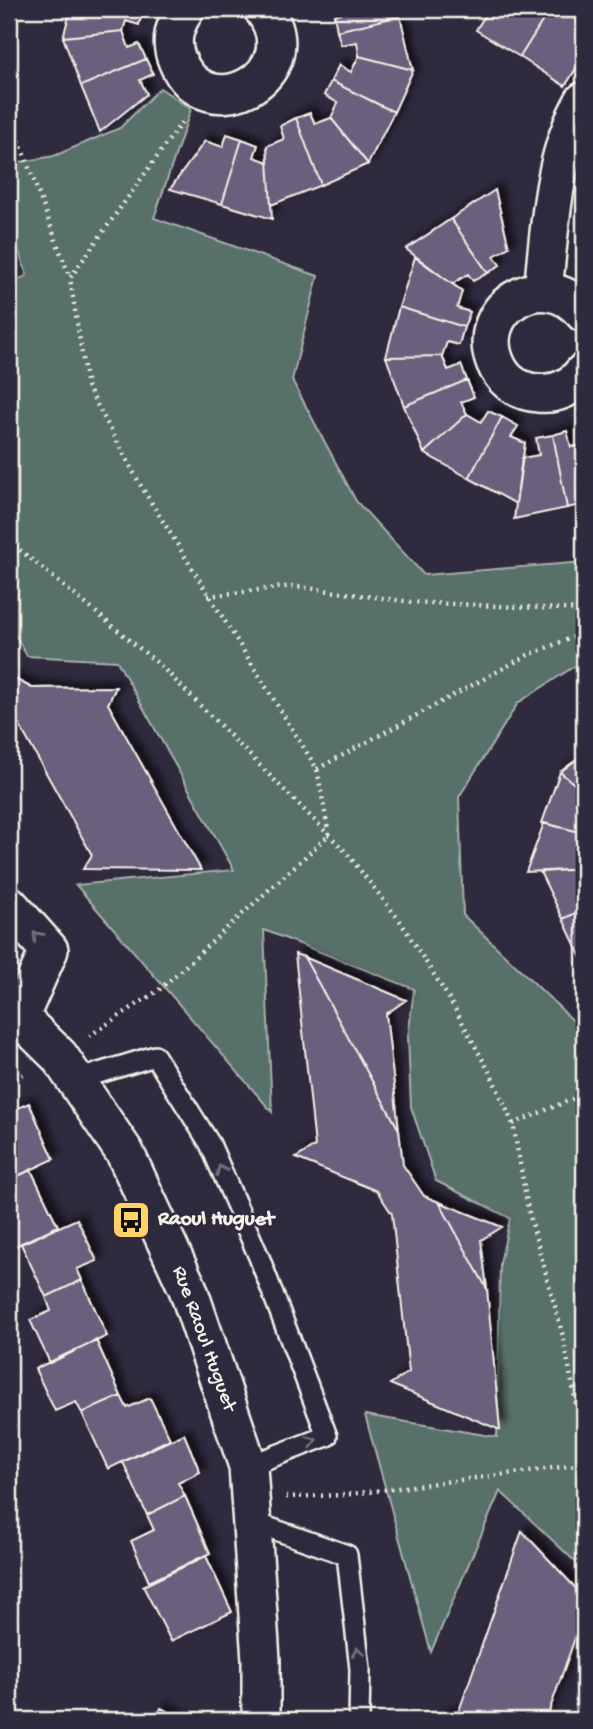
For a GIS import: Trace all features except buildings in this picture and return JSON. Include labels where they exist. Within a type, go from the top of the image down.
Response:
[{"type":"street","points":[[185,9],[173,37],[174,54],[190,82],[204,90],[222,94],[240,92],[256,83],[268,70],[275,54],[276,36],[271,19],[263,9]]},
{"type":"street","points":[[543,291],[555,188],[572,122],[584,101]]},
{"type":"street","points":[[584,313],[576,303],[560,294],[543,291],[526,293],[512,301],[500,313],[491,344],[494,360],[502,374],[514,386],[529,393],[562,390],[577,381],[584,372]]},
{"type":"street","points":[[9,905],[49,950],[14,1011]]},
{"type":"street","name":"Rue Raoul Huguet","points":[[14,1011],[68,1068],[125,1153],[188,1289],[250,1495],[261,1660],[261,1720]]},
{"type":"lane","points":[[68,1068],[155,1056],[210,1144],[259,1257],[327,1436],[250,1495],[347,1555],[360,1669],[359,1720]]},
{"type":"path","points":[[70,278],[204,90]]},
{"type":"path","points":[[9,114],[70,278],[87,386],[141,486],[317,769],[329,835]]},
{"type":"path","points":[[9,541],[160,665],[329,835],[400,921],[450,1000],[491,1075],[513,1124],[528,1209],[563,1336],[584,1445]]},
{"type":"path","points":[[208,596],[293,586],[411,602],[584,610]]},
{"type":"path","points":[[317,769],[528,655],[584,633]]},
{"type":"path","points":[[9,1081],[68,1068],[159,990],[329,835]]},
{"type":"path","points":[[513,1124],[584,1094]]},
{"type":"path","points":[[250,1495],[344,1495],[584,1464]]},
{"type":"green space","points":[[160,88],[191,109],[154,218],[318,276],[292,380],[356,501],[424,575],[584,562],[584,660],[518,703],[459,797],[463,915],[584,1031],[584,1133],[576,1142],[584,1159],[584,1570],[500,1491],[431,1652],[365,1415],[497,1437],[500,1263],[510,1218],[436,1181],[411,1107],[408,1037],[414,989],[264,930],[272,1112],[76,885],[234,870],[117,661],[27,656],[9,624],[9,285],[27,275],[9,223],[9,164],[54,156],[120,128]]},
{"type":"place","name":"Raoul Huguet","points":[[131,1220]]}]
